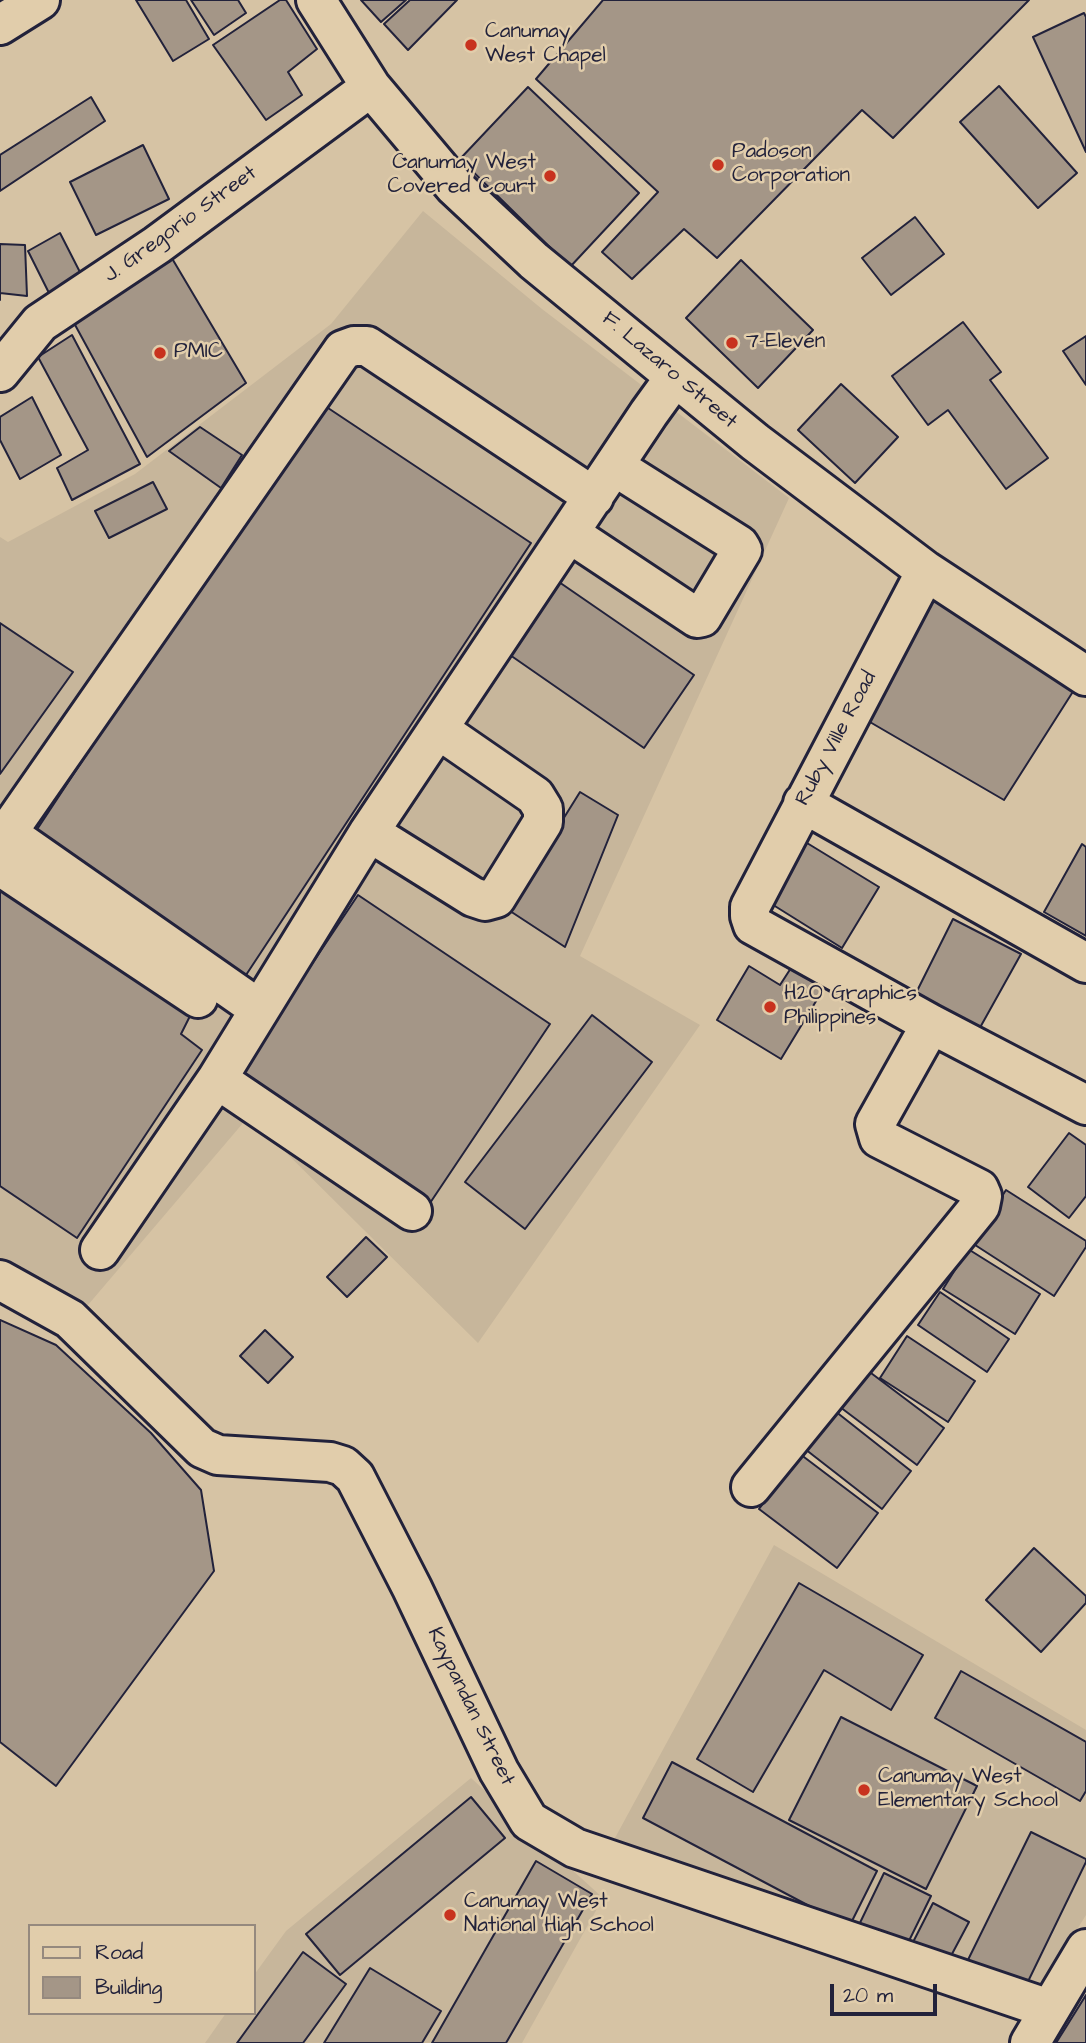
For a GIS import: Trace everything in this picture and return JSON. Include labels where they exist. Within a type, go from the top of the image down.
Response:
[{"type":"street","points":[[0,25],[40,0]]},
{"type":"street","name":"F. Lazaro Street","points":[[316,0],[371,87],[455,187],[534,261],[755,442],[926,572],[1086,676]]},
{"type":"street","name":"J. Gregorio Street","points":[[0,372],[40,323],[157,245],[371,87]]},
{"type":"street","points":[[253,1020],[17,840],[13,831],[16,820],[343,350],[354,346],[368,346],[604,482],[739,545],[742,550],[702,617],[697,618],[569,533]]},
{"type":"street","points":[[100,1250],[218,1079],[369,832],[675,377]]},
{"type":"street","name":"Ruby Ville Road","points":[[926,572],[803,803],[750,907],[750,916],[754,925],[931,1024]]},
{"type":"street","points":[[369,832],[473,897],[485,901],[496,898],[543,822],[542,809],[535,796],[438,729]]},
{"type":"street","points":[[803,803],[1086,963]]},
{"type":"street","points":[[0,866],[253,1020]]},
{"type":"street","points":[[751,1487],[981,1206],[982,1196],[979,1189],[878,1138],[875,1131],[875,1124],[931,1024],[1086,1105]]},
{"type":"street","points":[[218,1079],[412,1211]]},
{"type":"street","name":"Kaypandan Street","points":[[0,1280],[69,1320],[202,1448],[218,1455],[330,1462],[344,1466],[355,1477],[412,1588],[499,1771],[530,1821],[575,1848],[1049,2009]]},
{"type":"street","points":[[1030,2043],[1086,1949]]},
{"type":"shaded area","points":[[423,211],[542,309],[789,498],[580,956],[700,1025],[478,1343],[249,1116],[82,1312],[0,1264],[0,537],[8,542],[135,474],[331,324]]},
{"type":"shaded area","name":"Canumay West Elementary School","points":[[774,1545],[1086,1730],[1086,1915],[1027,2010],[609,1849]]},
{"type":"shaded area","name":"Canumay West National High School","points":[[471,1778],[603,1898],[522,2043],[205,2043],[225,2015],[256,2015],[256,1972],[286,1931]]},
{"type":"building","points":[[136,0],[186,0],[209,39],[173,61]]},
{"type":"building","points":[[191,0],[238,0],[246,13],[214,35]]},
{"type":"building","points":[[280,0],[286,0],[317,49],[288,72],[302,95],[266,120],[213,45]]},
{"type":"building","points":[[361,0],[406,0],[381,22]]},
{"type":"building","points":[[410,0],[457,0],[408,50],[384,24]]},
{"type":"building","name":"Padoson Corporation","points":[[603,0],[1029,0],[893,138],[862,110],[717,258],[684,229],[632,279],[602,252],[658,192],[536,79]]},
{"type":"building","points":[[1084,13],[1086,17],[1086,152],[1033,37]]},
{"type":"building","points":[[999,86],[1077,173],[1038,208],[960,122]]},
{"type":"building","name":"Canumay West Covered Court","points":[[528,87],[639,193],[570,267],[460,159]]},
{"type":"building","points":[[91,97],[105,121],[0,191],[0,155]]},
{"type":"building","points":[[143,145],[169,199],[96,235],[70,182]]},
{"type":"building","points":[[915,217],[944,254],[891,295],[862,258]]},
{"type":"building","points":[[60,233],[84,280],[51,297],[28,251]]},
{"type":"building","points":[[0,244],[25,245],[27,296],[0,293]]},
{"type":"building","name":"PMIC","points":[[170,255],[246,383],[147,457],[74,323]]},
{"type":"building","points":[[741,260],[813,330],[758,388],[686,318]]},
{"type":"building","points":[[963,322],[1001,372],[990,380],[1048,458],[1006,489],[948,410],[928,425],[892,376]]},
{"type":"building","points":[[72,335],[140,464],[72,500],[57,468],[88,450],[38,357]]},
{"type":"building","points":[[1086,336],[1086,385],[1063,351]]},
{"type":"building","points":[[841,384],[898,437],[855,483],[798,430]]},
{"type":"building","points":[[32,397],[61,455],[20,479],[0,440],[0,417]]},
{"type":"building","points":[[319,402],[531,543],[246,975],[34,834]]},
{"type":"building","points":[[200,427],[242,455],[221,488],[169,451]]},
{"type":"building","points":[[153,482],[167,509],[109,538],[95,511]]},
{"type":"building","points":[[559,582],[694,675],[644,748],[510,655]]},
{"type":"building","points":[[932,597],[1074,690],[1004,800],[863,718]]},
{"type":"building","points":[[0,623],[73,672],[0,774]]},
{"type":"building","points":[[580,792],[618,815],[565,947],[507,909]]},
{"type":"building","points":[[807,843],[879,887],[842,948],[770,903]]},
{"type":"building","points":[[1082,844],[1086,847],[1086,936],[1044,912]]},
{"type":"building","points":[[0,889],[192,1012],[181,1034],[202,1050],[77,1238],[0,1186]]},
{"type":"building","points":[[358,895],[550,1024],[430,1203],[239,1073]]},
{"type":"building","points":[[953,919],[1021,954],[977,1033],[913,999]]},
{"type":"building","points":[[749,966],[780,985],[791,968],[824,988],[781,1059],[717,1020]]},
{"type":"building","points":[[592,1015],[652,1062],[525,1229],[465,1182]]},
{"type":"building","points":[[1069,1133],[1086,1145],[1086,1196],[1069,1218],[1028,1187]]},
{"type":"building","points":[[1006,1190],[1086,1241],[1086,1247],[1054,1296],[972,1243]]},
{"type":"building","points":[[366,1237],[387,1257],[347,1297],[327,1277]]},
{"type":"building","points":[[968,1249],[1040,1294],[1015,1334],[943,1289]]},
{"type":"building","points":[[940,1292],[1009,1339],[987,1372],[918,1325]]},
{"type":"building","points":[[0,1320],[56,1345],[151,1433],[201,1490],[214,1571],[56,1786],[0,1742]]},
{"type":"building","points":[[265,1330],[293,1357],[268,1383],[240,1356]]},
{"type":"building","points":[[907,1336],[975,1381],[948,1422],[880,1378]]},
{"type":"building","points":[[867,1370],[944,1428],[917,1465],[840,1407]]},
{"type":"building","points":[[835,1411],[911,1471],[882,1509],[805,1449]]},
{"type":"building","points":[[800,1454],[878,1513],[837,1568],[759,1509]]},
{"type":"building","points":[[1034,1548],[1086,1596],[1086,1603],[1041,1652],[986,1600]]},
{"type":"building","points":[[799,1583],[923,1655],[891,1710],[824,1670],[753,1792],[697,1759]]},
{"type":"building","points":[[961,1671],[1086,1742],[1086,1791],[1080,1801],[935,1718]]},
{"type":"building","points":[[841,1717],[977,1786],[926,1889],[789,1820]]},
{"type":"building","points":[[672,1762],[877,1871],[849,1927],[643,1818]]},
{"type":"building","points":[[471,1797],[505,1838],[340,1975],[306,1934]]},
{"type":"building","points":[[1031,1832],[1086,1859],[1086,1862],[1020,1998],[963,1970]]},
{"type":"building","points":[[536,1861],[592,1894],[506,2043],[432,2043]]},
{"type":"building","points":[[884,1873],[931,1896],[903,1953],[857,1929]]},
{"type":"building","points":[[933,1903],[969,1922],[944,1969],[909,1950]]},
{"type":"building","points":[[303,1952],[346,1984],[303,2043],[237,2043]]},
{"type":"building","points":[[370,1968],[441,2011],[422,2043],[324,2043]]},
{"type":"building","points":[[1086,1995],[1086,2043],[1056,2043]]},
{"type":"place","name":"Canumay West Chapel","points":[[471,45]]},
{"type":"place","name":"Padoson Corporation","points":[[718,165]]},
{"type":"place","name":"Canumay West Covered Court","points":[[550,176]]},
{"type":"place","name":"7-Eleven","points":[[732,343]]},
{"type":"place","name":"PMIC","points":[[160,353]]},
{"type":"place","name":"H2O Graphics Philippines","points":[[770,1007]]},
{"type":"place","name":"Canumay West Elementary School","points":[[864,1790]]},
{"type":"place","name":"Canumay West National High School","points":[[450,1915]]}]
